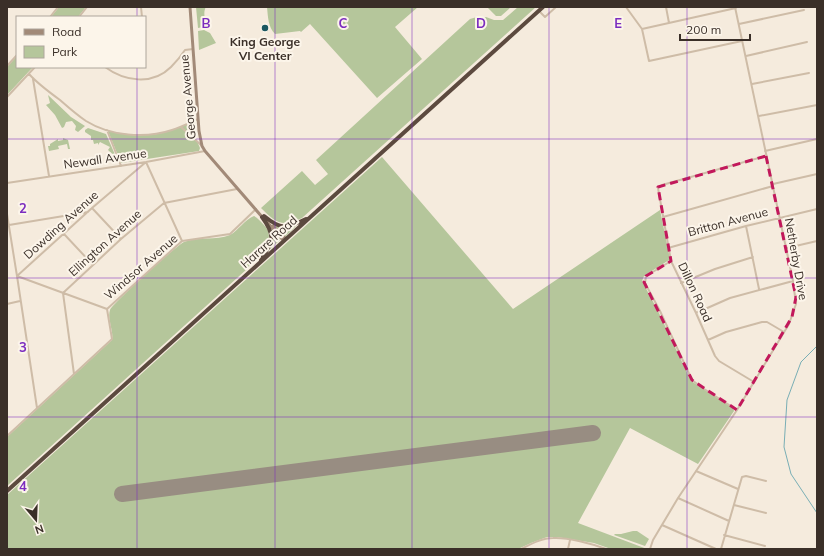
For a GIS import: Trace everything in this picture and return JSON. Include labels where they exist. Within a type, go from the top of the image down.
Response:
[{"type":"highway","name":"Harare Road","points":[[7,491],[543,7]]},
{"type":"highway","points":[[263,216],[275,225],[288,227],[313,215]]},
{"type":"highway","points":[[258,265],[269,247],[272,238],[270,229],[263,216]]},
{"type":"main road","name":"George Avenue","points":[[190,7],[198,131],[204,151],[285,240]]},
{"type":"street","points":[[51,16],[58,7]]},
{"type":"street","points":[[80,16],[87,7]]},
{"type":"street","points":[[539,11],[545,17],[556,7]]},
{"type":"street","points":[[626,7],[642,30],[649,61],[742,41]]},
{"type":"street","points":[[666,7],[669,23]]},
{"type":"street","points":[[642,30],[736,8]]},
{"type":"street","name":"Netherby Drive","points":[[650,549],[653,540],[678,498],[737,410],[784,332],[792,317],[796,304],[793,280],[736,8]]},
{"type":"street","points":[[739,24],[804,10]]},
{"type":"street","points":[[746,56],[807,42]]},
{"type":"street","points":[[106,68],[126,79],[147,79],[165,72],[171,68],[185,50],[193,49]]},
{"type":"street","points":[[7,66],[16,56]]},
{"type":"street","points":[[7,97],[34,68]]},
{"type":"street","points":[[752,84],[808,72]]},
{"type":"street","points":[[29,74],[86,121],[107,130],[127,134],[148,134],[181,127],[198,118]]},
{"type":"street","points":[[32,78],[49,176]]},
{"type":"street","points":[[759,116],[817,105]]},
{"type":"street","points":[[181,127],[202,146]]},
{"type":"street","points":[[107,130],[121,166]]},
{"type":"street","points":[[765,151],[817,139]]},
{"type":"street","name":"Newall Avenue","points":[[7,183],[146,162],[204,151]]},
{"type":"street","name":"Dillon Road","points":[[754,382],[717,360],[707,340],[671,261],[658,188],[669,183],[766,156]]},
{"type":"street","points":[[146,162],[182,241]]},
{"type":"street","name":"Dowding Avenue","points":[[17,276],[92,208],[146,162]]},
{"type":"street","points":[[663,217],[773,185],[817,174]]},
{"type":"street","name":"Ellington Avenue","points":[[63,293],[121,239],[164,203],[237,189]]},
{"type":"street","points":[[92,208],[121,239]]},
{"type":"street","name":"Britton Avenue","points":[[668,248],[780,217],[817,209]]},
{"type":"street","name":"Windsor Avenue","points":[[74,374],[112,339],[107,309],[182,241],[230,234],[257,210]]},
{"type":"street","points":[[9,225],[88,212]]},
{"type":"street","points":[[7,214],[37,408]]},
{"type":"street","points":[[746,226],[759,290]]},
{"type":"street","points":[[64,234],[93,265]]},
{"type":"street","points":[[786,248],[817,242]]},
{"type":"street","points":[[681,283],[715,268],[753,257]]},
{"type":"street","points":[[671,261],[646,276],[645,283],[692,380],[737,410]]},
{"type":"street","points":[[17,276],[107,309]]},
{"type":"street","points":[[696,313],[724,300],[793,280]]},
{"type":"street","points":[[7,436],[74,374],[63,293]]},
{"type":"street","points":[[7,304],[20,301]]},
{"type":"street","points":[[707,340],[726,332],[762,322],[767,322],[784,332]]},
{"type":"street","points":[[696,471],[738,490]]},
{"type":"street","points":[[721,549],[743,476],[766,482]]},
{"type":"street","points":[[678,498],[729,521]]},
{"type":"street","points":[[734,505],[766,513]]},
{"type":"street","points":[[662,525],[716,549]]},
{"type":"street","points":[[724,535],[765,546]]},
{"type":"street","points":[[520,549],[550,538],[570,540],[606,549]]},
{"type":"street","points":[[568,549],[570,540]]},
{"type":"highlighted area","points":[[766,156],[796,297],[792,317],[737,410],[692,380],[644,282],[646,276],[671,261],[658,187]]},
{"type":"green space","points":[[59,7],[86,7],[79,16],[52,16]]},
{"type":"green space","points":[[196,7],[206,7],[204,12],[205,22],[203,27],[198,28]]},
{"type":"green space","points":[[267,7],[418,7],[395,27],[422,59],[377,98],[310,24],[301,32],[275,34],[270,25]]},
{"type":"green space","points":[[487,7],[511,7],[501,16],[496,16]]},
{"type":"green space","points":[[518,7],[536,7],[302,218],[289,223],[279,222],[270,217],[261,208],[302,171],[315,185],[328,174],[316,160],[470,19],[486,17],[494,20],[503,20]]},
{"type":"green space","points":[[204,30],[210,33],[216,43],[199,50],[198,31]]},
{"type":"green space","points":[[16,57],[16,68],[32,68],[7,95],[7,67]]},
{"type":"green space","points":[[48,95],[71,117],[85,126],[78,132],[75,130],[76,126],[72,121],[66,122],[62,128],[55,115],[46,105],[50,103]]},
{"type":"green space","points":[[195,121],[196,139],[200,148],[199,151],[121,163],[108,131],[135,135],[148,135],[162,133]]},
{"type":"green space","points":[[88,128],[106,134],[116,157],[108,150],[110,147],[100,142],[98,145],[98,143],[94,144],[93,140],[91,140],[91,136],[85,132]]},
{"type":"green space","points":[[63,138],[68,140],[70,149],[68,149],[67,144],[58,146],[59,149],[49,151],[48,146],[50,146],[50,144],[58,139],[58,141],[63,140]]},
{"type":"green space","points":[[382,157],[513,309],[660,210],[670,259],[644,276],[642,281],[691,381],[733,408],[734,411],[698,464],[630,428],[578,523],[647,549],[611,549],[594,543],[557,537],[547,537],[518,549],[7,549],[7,495]]},
{"type":"green space","points":[[254,216],[268,230],[269,236],[265,248],[247,269],[7,486],[7,437],[112,340],[109,314],[113,305],[158,263],[184,242],[195,239],[225,237],[230,235],[247,220]]},
{"type":"green space","points":[[299,223],[285,237],[274,226]]},
{"type":"green space","points":[[271,229],[281,239],[267,252]]},
{"type":"green space","points":[[637,531],[649,539],[645,546],[614,535],[615,534]]},
{"type":"waterway","points":[[817,346],[801,362],[787,400],[784,447],[791,474],[817,513]]},
{"type":"runway","points":[[122,494],[593,433]]},
{"type":"place","name":"King George VI Center","points":[[265,28]]}]
